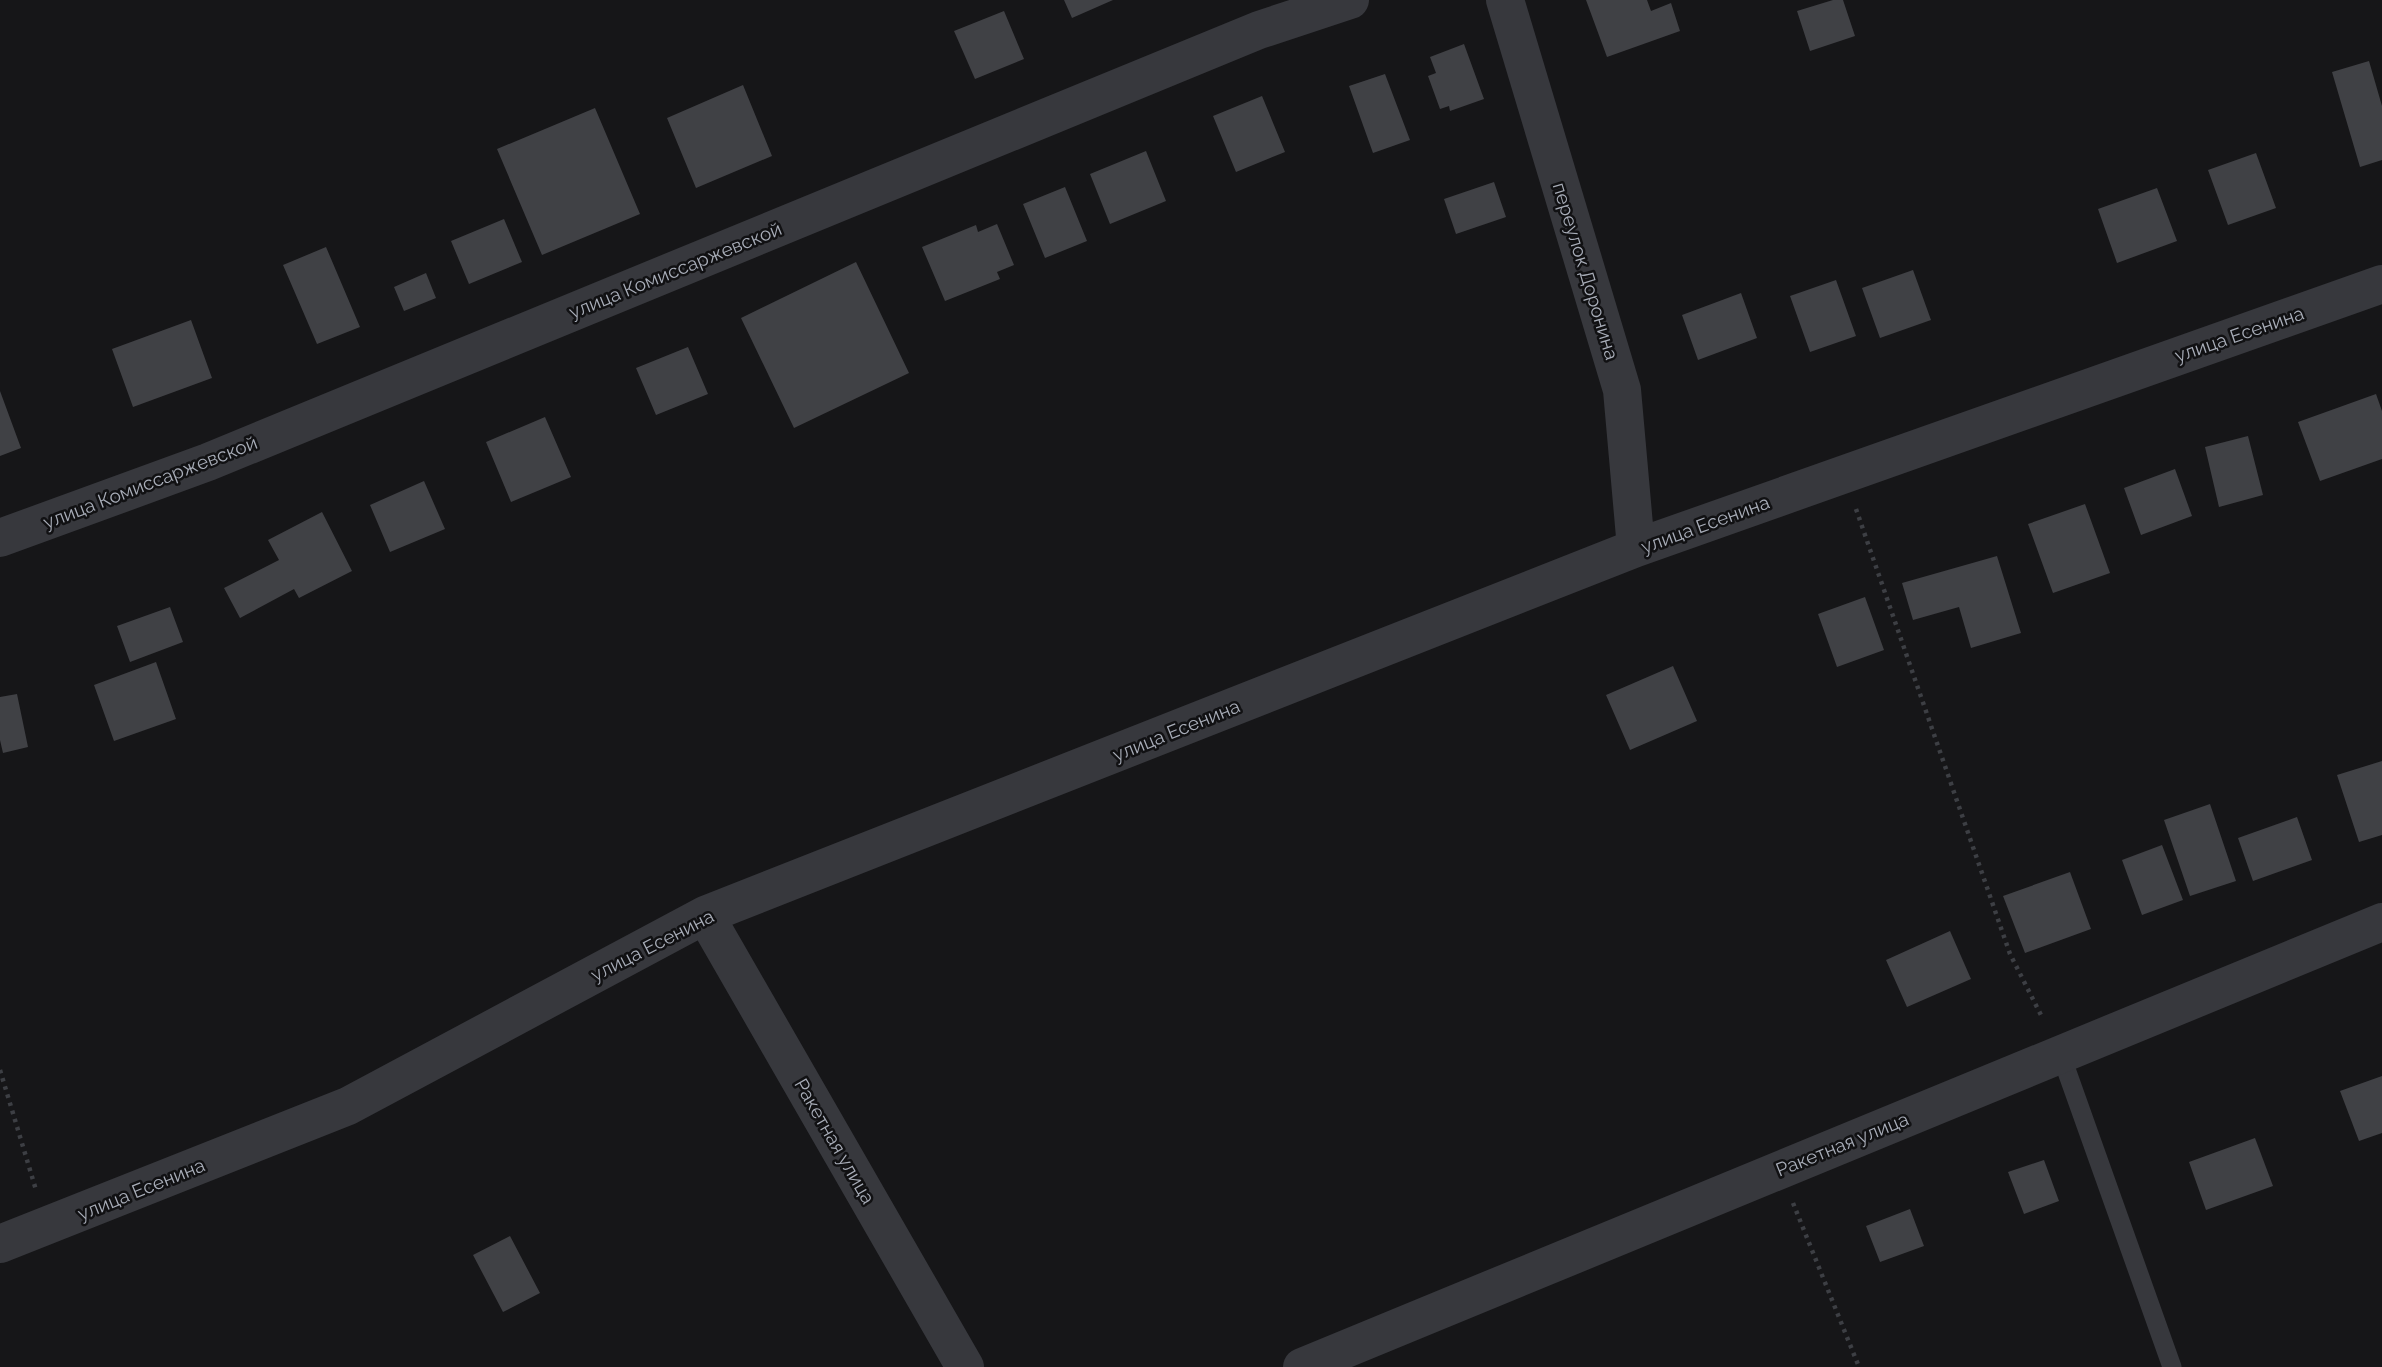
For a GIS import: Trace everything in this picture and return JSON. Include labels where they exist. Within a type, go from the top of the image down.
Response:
[{"type":"street","name":"улица Комиссаржевской","points":[[0,538],[208,462],[1251,15],[1350,0]]},
{"type":"street","name":"переулок Доронина","points":[[1505,0],[1622,390],[1636,548]]},
{"type":"street","name":"улица Есенина","points":[[0,1244],[348,1106],[705,915],[1636,548],[2382,284]]},
{"type":"street","name":"Ракетная улица","points":[[705,915],[965,1367]]},
{"type":"street","name":"Ракетная улица","points":[[1302,1367],[2382,922]]},
{"type":"lane","points":[[2061,1055],[2172,1367]]},
{"type":"path","points":[[1844,474],[2010,954],[2061,1055]]},
{"type":"path","points":[[0,1070],[47,1226]]},
{"type":"path","points":[[1780,1170],[1859,1367]]},
{"type":"building","points":[[1064,0],[1113,0],[1072,18]]},
{"type":"building","points":[[1586,0],[1647,0],[1651,11],[1671,3],[1680,31],[1607,57]]},
{"type":"building","points":[[1833,0],[1843,0],[1855,36],[1810,51],[1797,11]]},
{"type":"building","points":[[1004,11],[1024,59],[975,79],[954,31]]},
{"type":"building","points":[[1464,44],[1484,99],[1450,111],[1449,106],[1440,109],[1428,76],[1436,73],[1430,57]]},
{"type":"building","points":[[2369,61],[2382,106],[2382,160],[2360,167],[2332,72]]},
{"type":"building","points":[[1385,74],[1410,140],[1373,153],[1349,86]]},
{"type":"building","points":[[743,85],[772,156],[696,188],[667,118]]},
{"type":"building","points":[[1262,96],[1285,152],[1236,172],[1213,116]]},
{"type":"building","points":[[595,108],[640,214],[542,255],[497,149]]},
{"type":"building","points":[[1146,151],[1166,201],[1110,224],[1090,174]]},
{"type":"building","points":[[2256,153],[2276,208],[2228,225],[2208,170]]},
{"type":"building","points":[[1494,182],[1506,217],[1456,234],[1444,199]]},
{"type":"building","points":[[1065,187],[1087,241],[1045,258],[1023,204]]},
{"type":"building","points":[[2157,188],[2177,241],[2117,263],[2098,209]]},
{"type":"building","points":[[504,219],[522,262],[469,284],[451,241]]},
{"type":"building","points":[[997,224],[1014,265],[997,272],[1000,279],[945,301],[922,247],[976,225],[978,232]]},
{"type":"building","points":[[326,247],[360,327],[317,344],[283,265]]},
{"type":"building","points":[[856,262],[909,373],[794,428],[741,318]]},
{"type":"building","points":[[1913,270],[1931,320],[1880,338],[1862,288]]},
{"type":"building","points":[[426,273],[436,298],[404,311],[394,287]]},
{"type":"building","points":[[1836,280],[1856,336],[1810,352],[1790,296]]},
{"type":"building","points":[[1741,293],[1757,338],[1698,360],[1682,315]]},
{"type":"building","points":[[191,320],[212,378],[133,407],[112,349]]},
{"type":"building","points":[[688,347],[708,394],[656,415],[636,368]]},
{"type":"building","points":[[0,391],[21,448],[0,456]]},
{"type":"building","points":[[2376,394],[2382,411],[2382,459],[2320,481],[2298,422]]},
{"type":"building","points":[[545,417],[571,477],[511,502],[486,442]]},
{"type":"building","points":[[2248,436],[2263,495],[2219,507],[2205,447]]},
{"type":"building","points":[[2175,469],[2192,516],[2141,535],[2124,488]]},
{"type":"building","points":[[424,481],[445,529],[390,552],[370,505]]},
{"type":"building","points":[[2085,504],[2110,573],[2053,593],[2028,524]]},
{"type":"building","points":[[322,512],[352,571],[299,598],[294,589],[240,618],[224,588],[279,560],[268,540]]},
{"type":"building","points":[[1997,556],[2021,633],[1971,648],[1959,607],[1913,620],[1902,583]]},
{"type":"building","points":[[1865,597],[1884,650],[1837,667],[1818,614]]},
{"type":"building","points":[[170,607],[183,642],[130,662],[117,626]]},
{"type":"building","points":[[156,662],[176,719],[114,741],[94,685]]},
{"type":"building","points":[[1673,666],[1697,721],[1630,750],[1606,695]]},
{"type":"building","points":[[17,694],[28,747],[3,753],[0,740],[0,697]]},
{"type":"building","points":[[2382,761],[2382,835],[2359,842],[2337,775]]},
{"type":"building","points":[[2210,804],[2236,881],[2190,896],[2164,820]]},
{"type":"building","points":[[2297,817],[2312,860],[2253,881],[2238,838]]},
{"type":"building","points":[[2162,845],[2183,900],[2142,915],[2122,860]]},
{"type":"building","points":[[2070,872],[2091,929],[2025,953],[2003,896]]},
{"type":"building","points":[[1950,931],[1971,979],[1907,1007],[1886,960]]},
{"type":"building","points":[[2382,1076],[2382,1133],[2359,1141],[2340,1091]]},
{"type":"building","points":[[2255,1138],[2273,1186],[2206,1210],[2189,1162]]},
{"type":"building","points":[[2044,1160],[2059,1201],[2024,1214],[2008,1172]]},
{"type":"building","points":[[1910,1209],[1924,1246],[1880,1262],[1866,1226]]},
{"type":"building","points":[[510,1236],[540,1293],[503,1312],[473,1255]]}]
